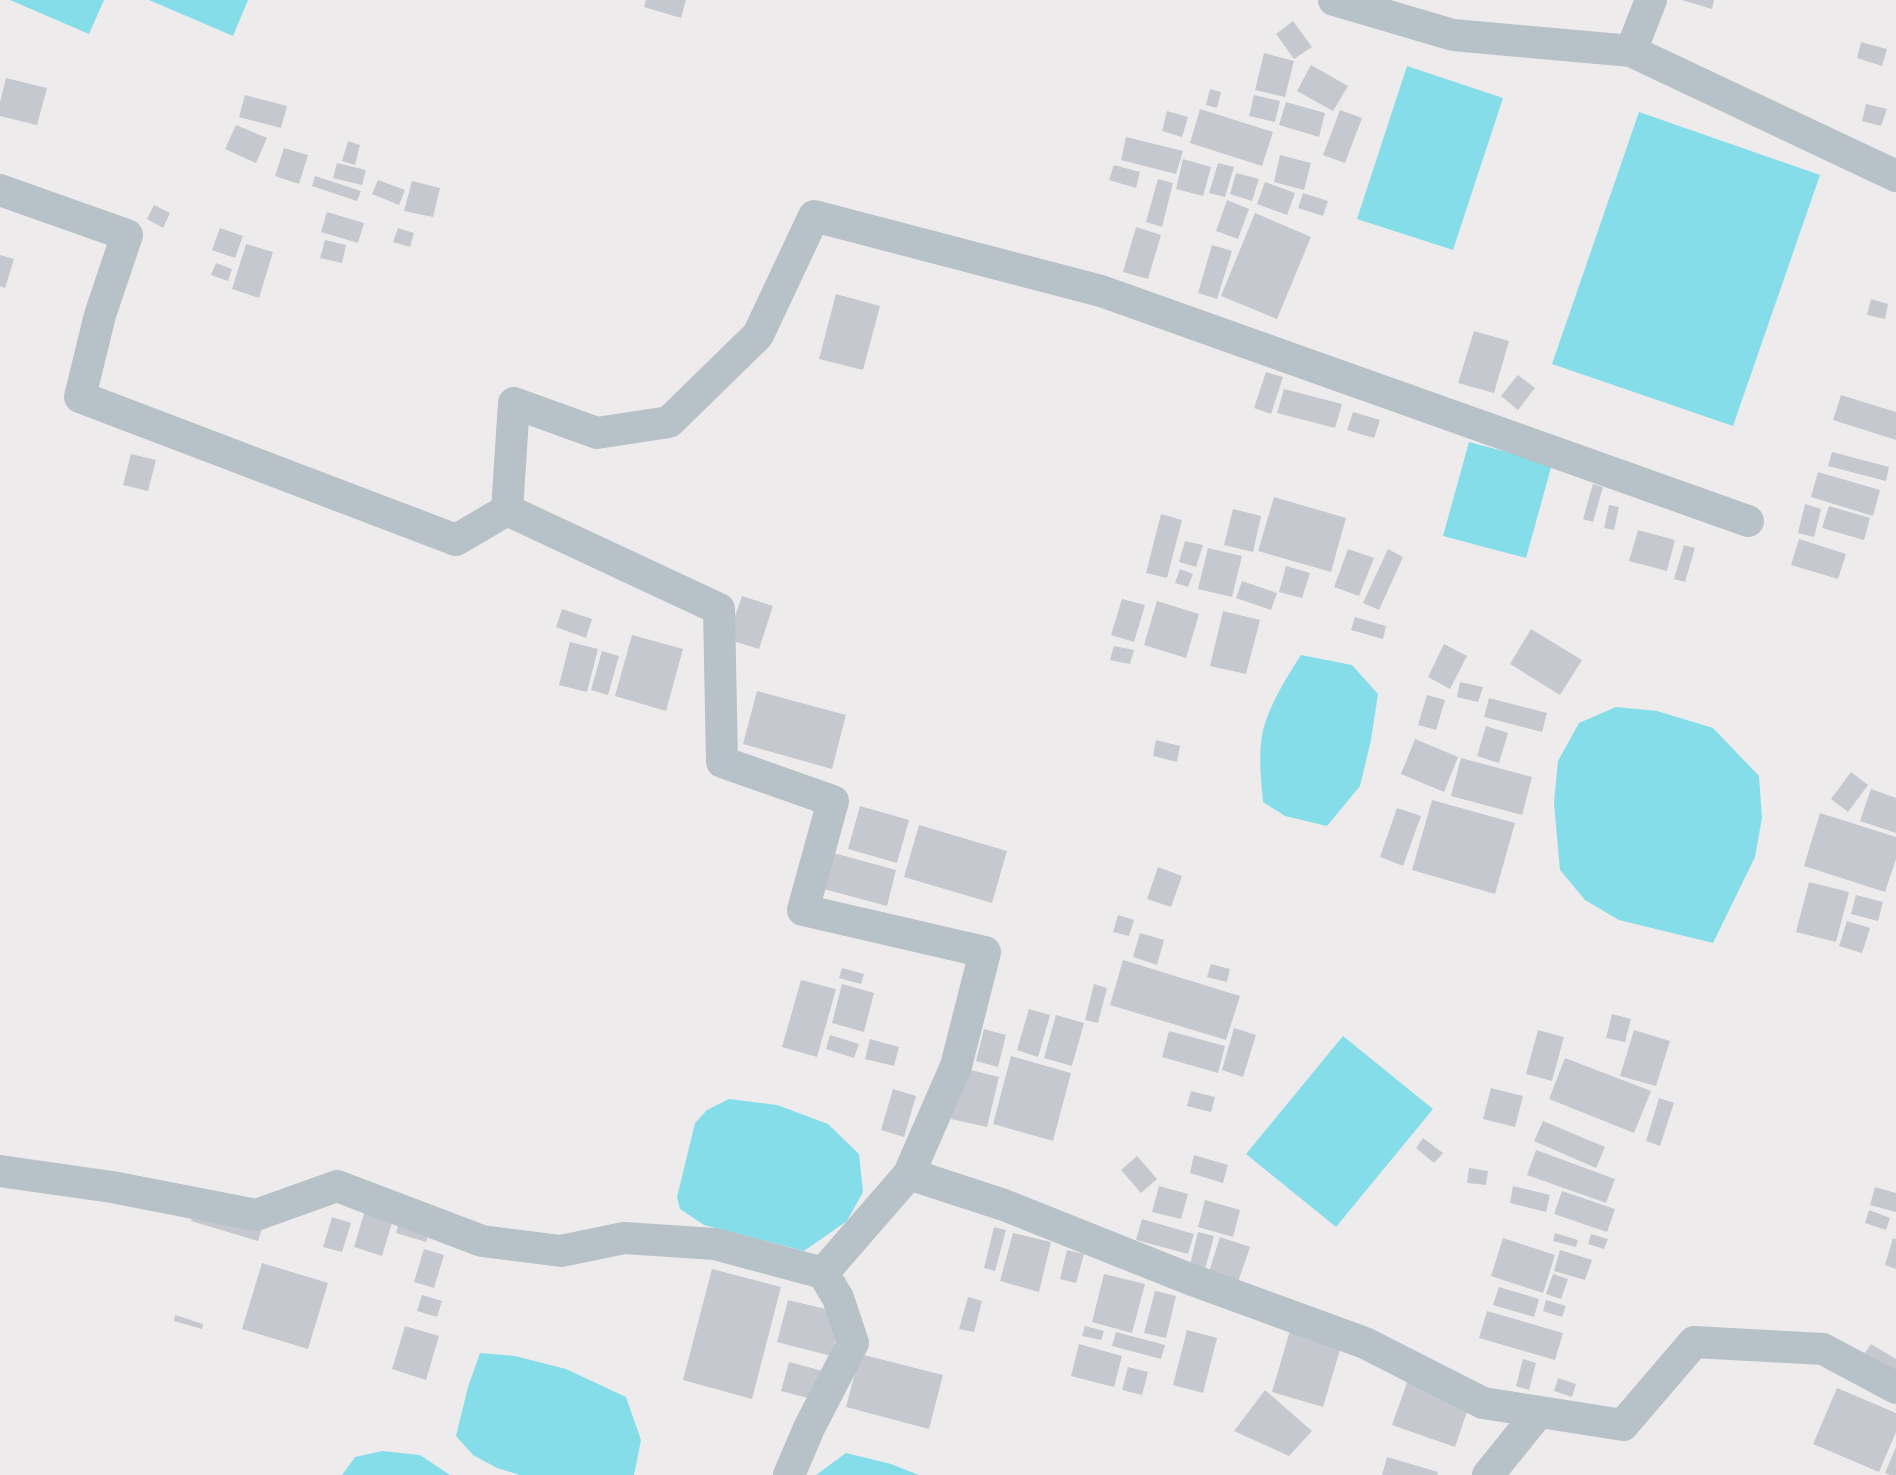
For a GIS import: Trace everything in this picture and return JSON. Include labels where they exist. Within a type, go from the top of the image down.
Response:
[{"type":"street","points":[[1334,0],[1453,35],[1631,51],[1896,176]]},
{"type":"street","points":[[1631,51],[1651,0]]},
{"type":"street","points":[[0,190],[127,235],[100,315],[80,397],[456,540],[507,510]]},
{"type":"street","points":[[507,510],[514,403],[597,433],[669,422],[758,335],[814,216],[1101,291],[1748,521]]},
{"type":"street","points":[[507,510],[719,609],[722,762],[833,801],[803,910],[985,952],[956,1066],[909,1174],[823,1273]]},
{"type":"street","points":[[0,1171],[112,1187],[256,1215],[337,1186],[482,1241],[561,1251],[624,1238],[715,1244],[823,1273],[838,1298],[853,1343],[809,1428],[789,1475]]},
{"type":"street","points":[[909,1174],[1004,1205],[1187,1278],[1365,1343],[1483,1403],[1623,1425],[1694,1342],[1823,1349],[1896,1388]]},
{"type":"street","points":[[1488,1475],[1539,1412]]},
{"type":"water","points":[[10,0],[104,0],[89,34]]},
{"type":"water","points":[[149,0],[248,0],[233,36]]},
{"type":"water","points":[[1407,66],[1503,98],[1453,250],[1357,219]]},
{"type":"water","points":[[1639,112],[1820,175],[1733,426],[1552,364]]},
{"type":"water","points":[[1469,442],[1552,464],[1526,558],[1443,536]]},
{"type":"water","points":[[1301,655],[1352,665],[1378,694],[1360,786],[1327,826],[1285,816],[1263,802],[1260,757],[1263,730],[1274,701]]},
{"type":"water","points":[[1616,707],[1657,711],[1713,728],[1759,776],[1762,818],[1755,857],[1713,943],[1619,920],[1585,900],[1560,870],[1554,803],[1558,761],[1579,723]]},
{"type":"water","points":[[1343,1036],[1433,1109],[1336,1227],[1246,1154]]},
{"type":"water","points":[[729,1099],[777,1105],[828,1124],[859,1154],[863,1192],[847,1221],[804,1251],[704,1225],[680,1209],[677,1197],[695,1123],[707,1110]]},
{"type":"water","points":[[480,1353],[515,1356],[566,1369],[626,1397],[641,1440],[634,1475],[520,1475],[497,1468],[473,1455],[456,1436]]},
{"type":"water","points":[[382,1451],[420,1455],[450,1475],[342,1475],[355,1457]]},
{"type":"water","points":[[846,1453],[891,1464],[919,1475],[816,1475]]},
{"type":"building","points":[[646,0],[686,0],[681,18],[644,7]]},
{"type":"building","points":[[1682,0],[1714,0],[1712,9]]},
{"type":"building","points":[[1293,21],[1312,47],[1294,59],[1276,34]]},
{"type":"building","points":[[1861,42],[1887,49],[1882,66],[1857,58]]},
{"type":"building","points":[[1264,53],[1294,61],[1285,97],[1255,90]]},
{"type":"building","points":[[1311,65],[1348,86],[1333,111],[1297,91]]},
{"type":"building","points":[[6,78],[47,88],[37,125],[0,116]]},
{"type":"building","points":[[1210,89],[1221,92],[1217,108],[1206,105]]},
{"type":"building","points":[[245,95],[287,106],[281,128],[239,117]]},
{"type":"building","points":[[1254,95],[1280,101],[1275,122],[1249,116]]},
{"type":"building","points":[[1286,102],[1325,113],[1319,137],[1279,125]]},
{"type":"building","points":[[1866,104],[1887,109],[1881,126],[1862,121]]},
{"type":"building","points":[[1200,109],[1273,132],[1262,166],[1190,143]]},
{"type":"building","points":[[1340,110],[1362,118],[1345,163],[1323,155]]},
{"type":"building","points":[[1167,111],[1188,117],[1182,137],[1162,131]]},
{"type":"building","points":[[236,125],[267,138],[256,163],[225,149]]},
{"type":"building","points":[[1126,137],[1183,151],[1176,174],[1121,160]]},
{"type":"building","points":[[348,141],[360,145],[355,165],[342,161]]},
{"type":"building","points":[[284,148],[308,155],[299,184],[275,176]]},
{"type":"building","points":[[1280,155],[1311,163],[1304,190],[1274,182]]},
{"type":"building","points":[[1183,159],[1211,167],[1203,196],[1176,189]]},
{"type":"building","points":[[337,163],[366,170],[362,185],[333,178]]},
{"type":"building","points":[[1218,163],[1234,167],[1225,197],[1209,193]]},
{"type":"building","points":[[1114,165],[1140,172],[1136,188],[1109,180]]},
{"type":"building","points":[[1236,173],[1259,179],[1252,201],[1230,194]]},
{"type":"building","points":[[315,176],[361,191],[357,201],[312,186]]},
{"type":"building","points":[[1158,179],[1173,183],[1162,227],[1146,222]]},
{"type":"building","points":[[378,180],[405,190],[399,205],[372,194]]},
{"type":"building","points":[[412,181],[440,188],[433,217],[404,211]]},
{"type":"building","points":[[1265,182],[1295,193],[1287,215],[1257,204]]},
{"type":"building","points":[[1303,193],[1328,201],[1323,216],[1298,208]]},
{"type":"building","points":[[1227,200],[1249,209],[1238,239],[1216,231]]},
{"type":"building","points":[[154,205],[170,213],[163,228],[147,219]]},
{"type":"building","points":[[327,212],[364,223],[358,243],[321,232]]},
{"type":"building","points":[[1255,213],[1311,237],[1277,319],[1221,296]]},
{"type":"building","points":[[1136,227],[1161,235],[1148,279],[1123,272]]},
{"type":"building","points":[[220,228],[243,236],[235,258],[212,250]]},
{"type":"building","points":[[398,228],[414,233],[410,247],[393,242]]},
{"type":"building","points":[[325,240],[346,245],[342,263],[320,258]]},
{"type":"building","points":[[246,244],[273,252],[259,298],[232,289]]},
{"type":"building","points":[[1212,245],[1232,251],[1217,299],[1198,293]]},
{"type":"building","points":[[0,255],[14,259],[5,288],[0,286]]},
{"type":"building","points":[[216,263],[232,269],[228,281],[211,275]]},
{"type":"building","points":[[836,294],[880,306],[863,370],[819,359]]},
{"type":"building","points":[[1871,299],[1888,304],[1885,319],[1867,315]]},
{"type":"building","points":[[1474,331],[1509,341],[1494,393],[1458,383]]},
{"type":"building","points":[[1266,372],[1283,377],[1271,414],[1254,408]]},
{"type":"building","points":[[1518,375],[1535,388],[1518,410],[1501,396]]},
{"type":"building","points":[[1284,389],[1342,404],[1335,428],[1277,413]]},
{"type":"building","points":[[1841,395],[1896,412],[1896,440],[1833,420]]},
{"type":"building","points":[[1353,412],[1380,420],[1374,438],[1347,430]]},
{"type":"building","points":[[1832,452],[1889,467],[1886,481],[1828,466]]},
{"type":"building","points":[[131,454],[156,460],[148,491],[123,485]]},
{"type":"building","points":[[1818,472],[1880,490],[1873,516],[1811,497]]},
{"type":"building","points":[[1593,484],[1603,487],[1593,522],[1583,519]]},
{"type":"building","points":[[1274,497],[1346,518],[1331,572],[1258,551]]},
{"type":"building","points":[[1805,504],[1821,509],[1814,537],[1798,533]]},
{"type":"building","points":[[1609,505],[1619,507],[1614,530],[1604,528]]},
{"type":"building","points":[[1829,506],[1870,518],[1864,540],[1822,528]]},
{"type":"building","points":[[1233,509],[1261,516],[1253,552],[1224,545]]},
{"type":"building","points":[[1161,514],[1182,520],[1167,578],[1146,573]]},
{"type":"building","points":[[1638,530],[1675,540],[1667,571],[1629,561]]},
{"type":"building","points":[[1799,539],[1846,554],[1838,579],[1791,565]]},
{"type":"building","points":[[1185,541],[1203,545],[1196,567],[1179,562]]},
{"type":"building","points":[[1684,545],[1695,548],[1685,582],[1674,579]]},
{"type":"building","points":[[1208,548],[1242,556],[1232,597],[1198,589]]},
{"type":"building","points":[[1348,549],[1374,558],[1359,596],[1334,587]]},
{"type":"building","points":[[1388,549],[1403,557],[1379,610],[1363,603]]},
{"type":"building","points":[[1286,566],[1310,573],[1302,598],[1279,592]]},
{"type":"building","points":[[1180,569],[1193,574],[1188,587],[1175,583]]},
{"type":"building","points":[[1242,581],[1277,593],[1271,610],[1236,598]]},
{"type":"building","points":[[742,596],[773,606],[759,649],[727,639]]},
{"type":"building","points":[[1122,599],[1145,605],[1134,642],[1111,635]]},
{"type":"building","points":[[1157,601],[1199,614],[1186,658],[1144,645]]},
{"type":"building","points":[[562,609],[592,619],[586,638],[556,627]]},
{"type":"building","points":[[1223,611],[1260,620],[1246,674],[1210,666]]},
{"type":"building","points":[[1355,617],[1386,626],[1383,639],[1351,630]]},
{"type":"building","points":[[1531,629],[1582,660],[1560,695],[1510,664]]},
{"type":"building","points":[[632,635],[683,649],[666,711],[615,696]]},
{"type":"building","points":[[570,642],[598,649],[587,692],[559,685]]},
{"type":"building","points":[[1444,644],[1467,656],[1450,689],[1428,677]]},
{"type":"building","points":[[1114,646],[1134,650],[1130,664],[1110,660]]},
{"type":"building","points":[[602,651],[619,656],[608,695],[591,690]]},
{"type":"building","points":[[1460,682],[1483,687],[1478,702],[1457,697]]},
{"type":"building","points":[[757,691],[846,715],[832,769],[743,744]]},
{"type":"building","points":[[1427,695],[1445,700],[1436,730],[1418,725]]},
{"type":"building","points":[[1489,698],[1547,713],[1542,732],[1484,717]]},
{"type":"building","points":[[1486,726],[1508,733],[1499,763],[1477,756]]},
{"type":"building","points":[[1415,739],[1458,757],[1444,792],[1401,774]]},
{"type":"building","points":[[1156,740],[1180,746],[1177,762],[1153,756]]},
{"type":"building","points":[[1461,758],[1532,777],[1522,815],[1451,796]]},
{"type":"building","points":[[1851,772],[1868,785],[1848,812],[1831,799]]},
{"type":"building","points":[[1871,789],[1896,798],[1896,833],[1860,821]]},
{"type":"building","points":[[1432,800],[1515,823],[1495,894],[1412,870]]},
{"type":"building","points":[[860,806],[909,820],[897,863],[848,849]]},
{"type":"building","points":[[1397,808],[1421,816],[1403,866],[1380,857]]},
{"type":"building","points":[[1820,813],[1896,837],[1896,859],[1885,892],[1804,866]]},
{"type":"building","points":[[919,825],[1007,851],[992,903],[904,877]]},
{"type":"building","points":[[830,852],[896,870],[887,906],[820,888]]},
{"type":"building","points":[[1158,867],[1182,876],[1171,907],[1147,899]]},
{"type":"building","points":[[1809,882],[1849,892],[1836,942],[1796,932]]},
{"type":"building","points":[[1856,895],[1883,902],[1878,921],[1851,914]]},
{"type":"building","points":[[1118,915],[1134,920],[1129,936],[1113,932]]},
{"type":"building","points":[[1847,921],[1870,928],[1862,953],[1839,946]]},
{"type":"building","points":[[1140,933],[1164,940],[1157,965],[1133,957]]},
{"type":"building","points":[[1123,960],[1240,996],[1226,1040],[1110,1005]]},
{"type":"building","points":[[1211,964],[1230,969],[1227,982],[1207,977]]},
{"type":"building","points":[[842,968],[864,974],[861,984],[839,978]]},
{"type":"building","points":[[801,980],[836,989],[817,1057],[782,1047]]},
{"type":"building","points":[[842,984],[874,993],[864,1032],[832,1023]]},
{"type":"building","points":[[1094,984],[1107,988],[1098,1023],[1085,1020]]},
{"type":"building","points":[[1029,1009],[1050,1015],[1038,1057],[1017,1050]]},
{"type":"building","points":[[1612,1014],[1631,1019],[1625,1042],[1606,1038]]},
{"type":"building","points":[[1056,1015],[1084,1023],[1072,1066],[1044,1058]]},
{"type":"building","points":[[1234,1028],[1256,1035],[1243,1077],[1222,1070]]},
{"type":"building","points":[[984,1029],[1006,1035],[998,1067],[976,1061]]},
{"type":"building","points":[[1538,1030],[1564,1037],[1552,1081],[1526,1074]]},
{"type":"building","points":[[1634,1030],[1670,1041],[1656,1086],[1620,1076]]},
{"type":"building","points":[[1169,1031],[1225,1046],[1218,1073],[1162,1057]]},
{"type":"building","points":[[830,1035],[859,1044],[854,1058],[826,1049]]},
{"type":"building","points":[[870,1039],[899,1047],[894,1066],[865,1059]]},
{"type":"building","points":[[1011,1056],[1071,1073],[1053,1141],[993,1124]]},
{"type":"building","points":[[1565,1058],[1651,1091],[1634,1133],[1549,1099]]},
{"type":"building","points":[[963,1068],[999,1077],[987,1127],[951,1119]]},
{"type":"building","points":[[1491,1088],[1523,1096],[1515,1127],[1483,1119]]},
{"type":"building","points":[[893,1089],[916,1096],[904,1137],[881,1130]]},
{"type":"building","points":[[1191,1091],[1215,1097],[1211,1112],[1187,1106]]},
{"type":"building","points":[[1659,1098],[1674,1103],[1660,1146],[1646,1141]]},
{"type":"building","points":[[1543,1121],[1605,1147],[1596,1168],[1534,1141]]},
{"type":"building","points":[[1423,1138],[1443,1153],[1434,1163],[1416,1148]]},
{"type":"building","points":[[1536,1150],[1615,1179],[1606,1203],[1527,1175]]},
{"type":"building","points":[[1194,1155],[1228,1165],[1223,1183],[1190,1173]]},
{"type":"building","points":[[1137,1156],[1157,1179],[1141,1193],[1121,1170]]},
{"type":"building","points":[[1469,1168],[1488,1171],[1486,1185],[1467,1183]]},
{"type":"building","points":[[1159,1186],[1188,1194],[1181,1219],[1152,1212]]},
{"type":"building","points":[[1513,1186],[1550,1195],[1546,1212],[1510,1203]]},
{"type":"building","points":[[1875,1187],[1896,1193],[1896,1212],[1870,1205]]},
{"type":"building","points":[[1562,1191],[1615,1209],[1607,1232],[1554,1214]]},
{"type":"building","points":[[1205,1200],[1240,1210],[1233,1237],[1198,1227]]},
{"type":"building","points":[[195,1207],[262,1228],[258,1241],[191,1221]]},
{"type":"building","points":[[366,1207],[394,1216],[382,1256],[354,1247]]},
{"type":"building","points":[[1869,1210],[1890,1218],[1886,1230],[1865,1223]]},
{"type":"building","points":[[401,1216],[431,1226],[426,1242],[396,1233]]},
{"type":"building","points":[[332,1217],[351,1223],[342,1252],[323,1247]]},
{"type":"building","points":[[1142,1219],[1194,1234],[1188,1254],[1136,1240]]},
{"type":"building","points":[[994,1227],[1006,1230],[995,1271],[984,1268]]},
{"type":"building","points":[[1198,1232],[1214,1236],[1204,1273],[1189,1269]]},
{"type":"building","points":[[1013,1233],[1051,1242],[1039,1292],[1000,1281]]},
{"type":"building","points":[[1555,1233],[1578,1240],[1576,1247],[1553,1241]]},
{"type":"building","points":[[1591,1234],[1608,1239],[1604,1249],[1588,1244]]},
{"type":"building","points":[[1220,1237],[1250,1247],[1237,1285],[1208,1275]]},
{"type":"building","points":[[1503,1238],[1555,1255],[1543,1293],[1491,1276]]},
{"type":"building","points":[[1893,1238],[1896,1239],[1896,1269],[1885,1265]]},
{"type":"building","points":[[424,1249],[444,1255],[434,1288],[414,1282]]},
{"type":"building","points":[[1067,1250],[1084,1254],[1076,1283],[1060,1279]]},
{"type":"building","points":[[1560,1250],[1592,1260],[1585,1280],[1554,1271]]},
{"type":"building","points":[[262,1263],[328,1283],[308,1349],[242,1329]]},
{"type":"building","points":[[712,1269],[781,1287],[752,1399],[683,1380]]},
{"type":"building","points":[[1104,1274],[1145,1284],[1132,1333],[1092,1322]]},
{"type":"building","points":[[1553,1274],[1568,1279],[1561,1299],[1546,1294]]},
{"type":"building","points":[[1499,1287],[1539,1299],[1534,1317],[1493,1305]]},
{"type":"building","points":[[1155,1291],[1176,1296],[1166,1338],[1144,1333]]},
{"type":"building","points":[[422,1295],[442,1301],[437,1317],[417,1311]]},
{"type":"building","points":[[968,1297],[982,1301],[974,1332],[959,1329]]},
{"type":"building","points":[[788,1300],[842,1313],[831,1356],[777,1342]]},
{"type":"building","points":[[1546,1300],[1566,1306],[1562,1317],[1543,1311]]},
{"type":"building","points":[[1487,1311],[1563,1333],[1555,1360],[1479,1338]]},
{"type":"building","points":[[175,1315],[203,1324],[202,1329],[174,1321]]},
{"type":"building","points":[[405,1326],[439,1336],[426,1380],[392,1369]]},
{"type":"building","points":[[1085,1326],[1104,1331],[1101,1340],[1082,1336]]},
{"type":"building","points":[[1291,1327],[1342,1343],[1323,1407],[1272,1392]]},
{"type":"building","points":[[1187,1330],[1217,1338],[1203,1393],[1173,1385]]},
{"type":"building","points":[[1116,1332],[1165,1345],[1161,1359],[1112,1346]]},
{"type":"building","points":[[1079,1344],[1122,1356],[1114,1387],[1071,1376]]},
{"type":"building","points":[[1871,1344],[1896,1359],[1896,1378],[1862,1357]]},
{"type":"building","points":[[860,1354],[943,1375],[929,1429],[846,1407]]},
{"type":"building","points":[[1523,1359],[1536,1363],[1529,1390],[1516,1386]]},
{"type":"building","points":[[789,1362],[827,1372],[820,1401],[781,1391]]},
{"type":"building","points":[[1128,1367],[1148,1372],[1142,1395],[1122,1390]]},
{"type":"building","points":[[1409,1377],[1471,1400],[1455,1447],[1392,1425]]},
{"type":"building","points":[[1558,1378],[1576,1384],[1572,1397],[1554,1391]]},
{"type":"building","points":[[1837,1388],[1896,1413],[1896,1432],[1879,1472],[1813,1444]]},
{"type":"building","points":[[1265,1390],[1312,1431],[1289,1456],[1234,1431]]},
{"type":"building","points":[[1896,1447],[1896,1475],[1890,1475],[1885,1473]]},
{"type":"building","points":[[1387,1457],[1438,1472],[1437,1475],[1382,1475]]}]
